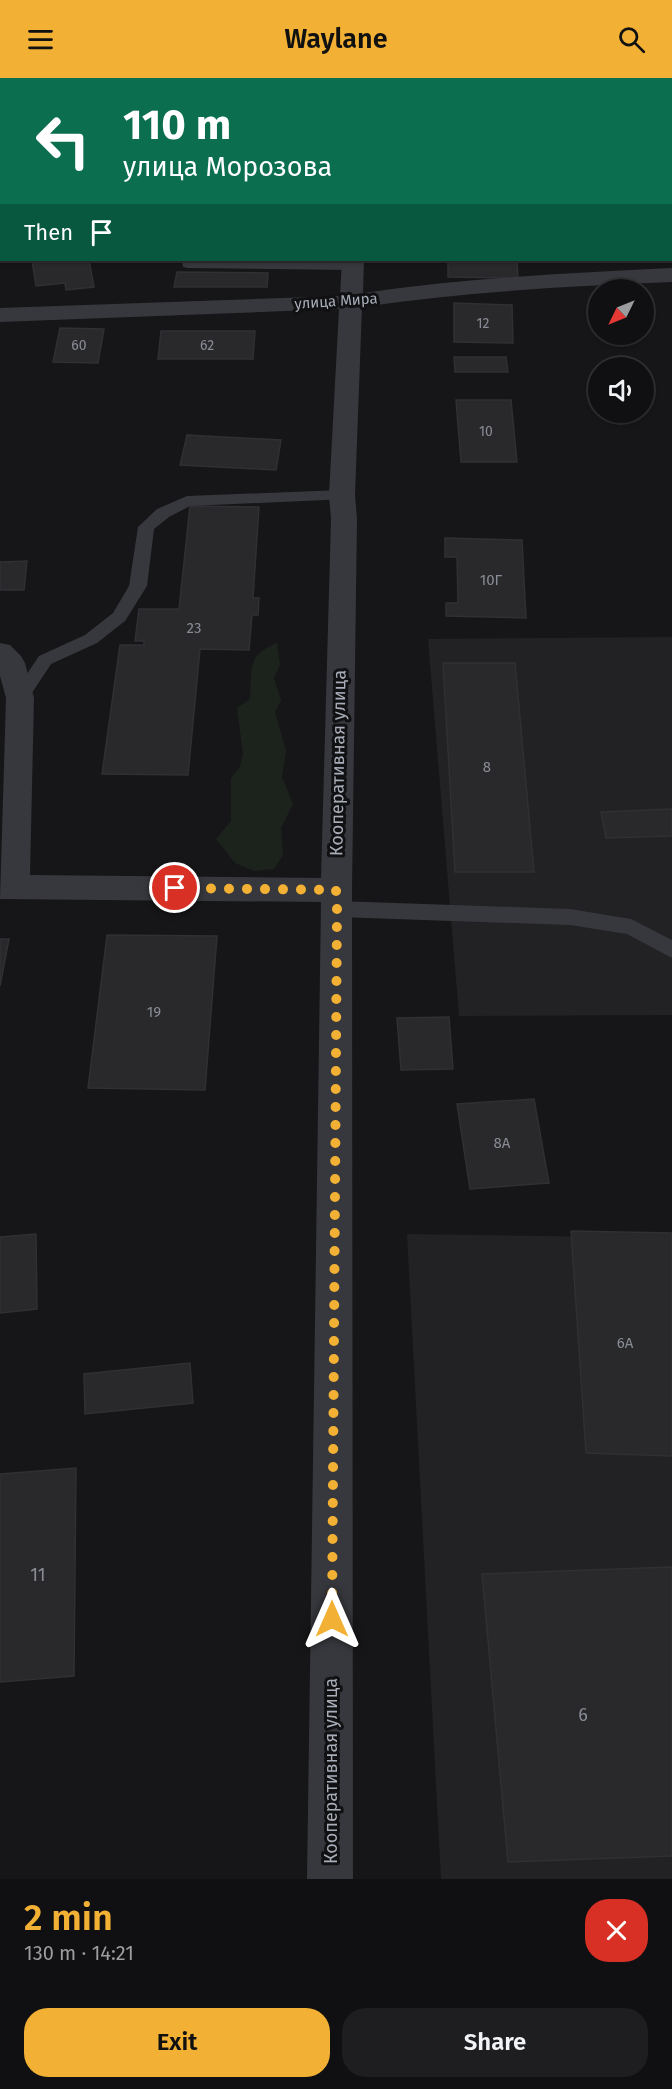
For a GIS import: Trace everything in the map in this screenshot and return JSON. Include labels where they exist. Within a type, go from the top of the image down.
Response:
[{"type":"street","name":"Кооперативная улица","points":[[330,1879],[336,899],[344,519],[342,495],[353,263]]},
{"type":"street","name":"улица Мира","points":[[0,315],[352,302],[426,291],[528,281],[672,275]]},
{"type":"street","points":[[0,652],[11,663],[20,698],[7,886],[336,899]]},
{"type":"lane","points":[[189,261],[188,264],[353,263]]},
{"type":"lane","points":[[20,698],[45,660],[91,639],[119,617],[138,586],[146,528],[163,513],[187,501],[342,495]]},
{"type":"lane","points":[[336,899],[570,917],[632,927],[672,950]]},
{"type":"shaded area","points":[[672,637],[672,1015],[459,1016],[428,639]]},
{"type":"shaded area","points":[[277,643],[280,665],[274,678],[281,700],[275,712],[286,751],[282,777],[293,804],[281,828],[283,855],[274,869],[254,871],[235,863],[216,839],[231,821],[231,778],[240,767],[243,754],[237,708],[250,699],[251,672],[255,658]]},
{"type":"shaded area","points":[[407,1234],[672,1238],[672,1879],[441,1879]]},
{"type":"building","points":[[32,261],[89,261],[94,287],[66,290],[65,283],[36,286]]},
{"type":"building","points":[[448,261],[517,261],[518,278],[448,277]]},
{"type":"building","points":[[177,272],[268,273],[267,287],[174,287]]},
{"type":"building","points":[[454,303],[512,305],[513,343],[454,342]]},
{"type":"building","points":[[60,328],[104,329],[98,363],[53,362]]},
{"type":"building","points":[[161,331],[255,331],[253,359],[158,359]]},
{"type":"building","points":[[454,357],[506,357],[508,372],[455,372]]},
{"type":"building","points":[[456,400],[511,400],[517,462],[461,462]]},
{"type":"building","points":[[187,435],[281,440],[276,470],[180,465]]},
{"type":"building","points":[[190,506],[259,507],[253,598],[259,598],[258,615],[252,615],[249,650],[200,649],[188,775],[102,774],[120,645],[144,645],[144,641],[135,641],[139,609],[179,609]]},
{"type":"building","points":[[445,538],[522,540],[526,618],[446,616],[446,603],[458,603],[457,557],[445,557]]},
{"type":"building","points":[[27,561],[24,590],[0,590],[0,562]]},
{"type":"building","points":[[443,663],[515,663],[534,872],[455,872]]},
{"type":"building","points":[[672,809],[672,836],[606,838],[601,812]]},
{"type":"building","points":[[107,935],[217,936],[205,1090],[88,1088]]},
{"type":"building","points":[[0,939],[9,939],[0,986]]},
{"type":"building","points":[[449,1017],[453,1069],[401,1070],[397,1018]]},
{"type":"building","points":[[534,1099],[549,1183],[470,1189],[457,1104]]},
{"type":"building","points":[[571,1231],[672,1233],[672,1456],[586,1453]]},
{"type":"building","points":[[36,1234],[37,1309],[0,1313],[0,1237]]},
{"type":"building","points":[[190,1363],[193,1403],[85,1414],[84,1374]]},
{"type":"building","points":[[76,1468],[74,1676],[0,1682],[0,1474]]},
{"type":"building","points":[[672,1567],[672,1856],[508,1862],[482,1574]]},
{"type":"route","points":[[175,888],[336,890],[332,1619]]}]
